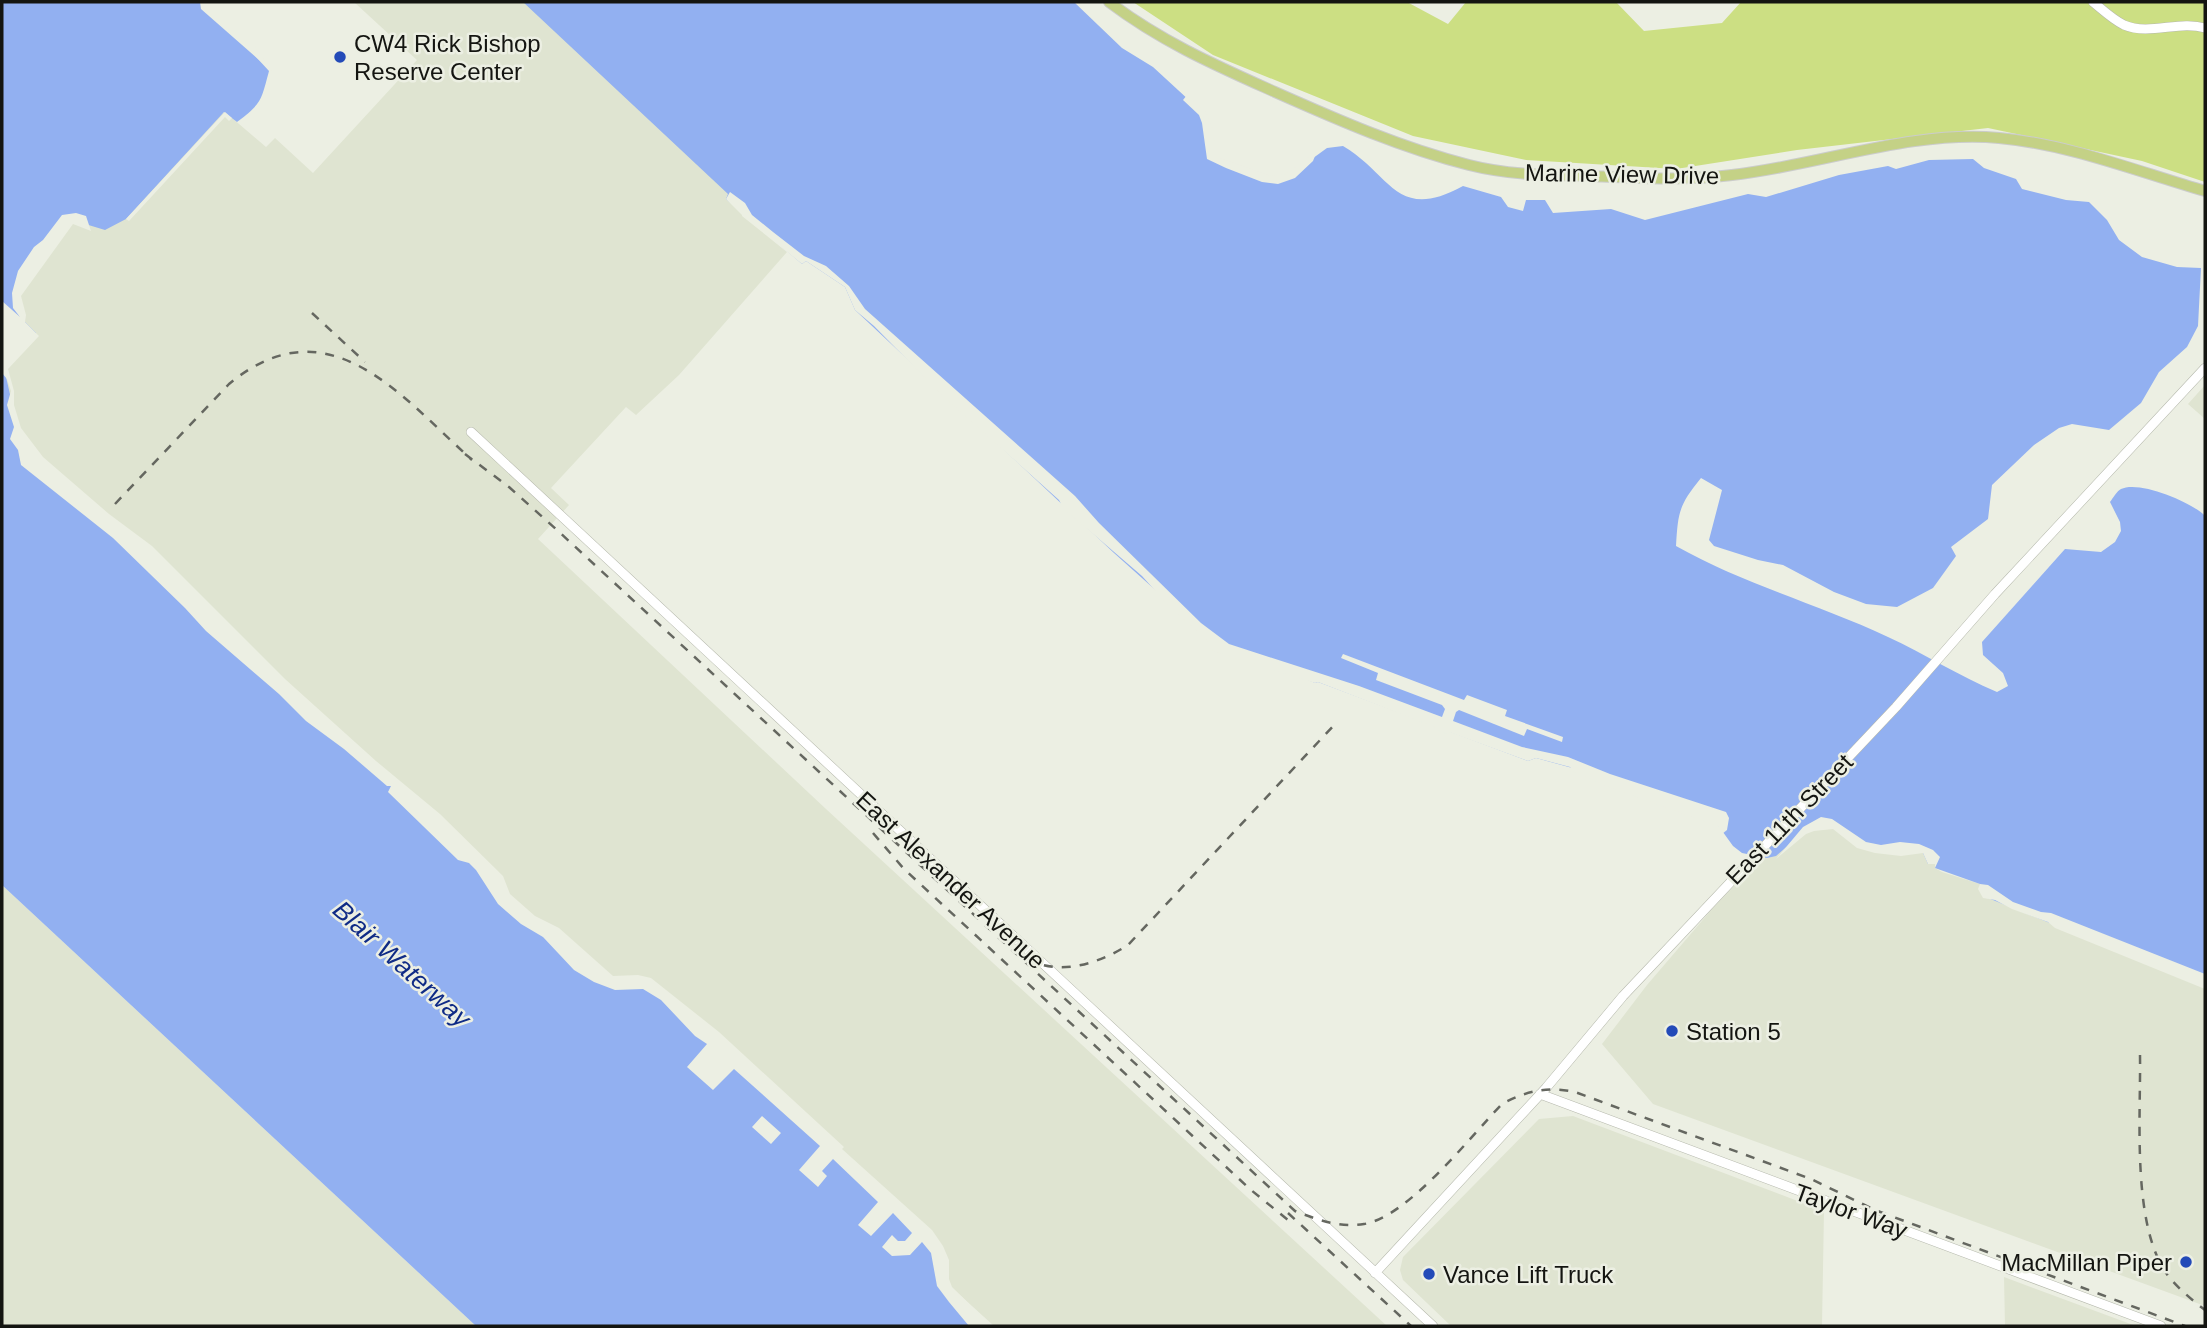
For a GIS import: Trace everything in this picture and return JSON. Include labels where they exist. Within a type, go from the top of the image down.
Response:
[{"type":"main road","name":"Marine View Drive","points":[[1109,2],[1165,41],[1300,103],[1388,139],[1450,160],[1487,169],[1536,174],[1704,178],[1796,165],[1922,141],[1975,137],[2009,139],[2053,147],[2205,191]]},
{"type":"street","points":[[2093,2],[2114,20],[2127,26],[2153,29],[2182,24],[2205,28]]},
{"type":"street","name":"East 11th Street","points":[[1374,1273],[1540,1094],[1623,996],[1896,707],[1995,594],[2205,368]]},
{"type":"street","name":"East Alexander Avenue","points":[[471,432],[1433,1326]]},
{"type":"street","name":"Taylor Way","points":[[1540,1094],[2161,1326]]},
{"type":"shaded area","points":[[354,2],[559,2],[745,176],[742,216],[787,252],[679,375],[636,415],[626,407],[551,488],[569,505],[538,539],[826,809],[1387,1326],[994,1326],[612,980],[533,919],[404,790],[40,460],[18,429],[4,368],[25,322],[17,295],[72,220],[225,112],[266,147],[275,138],[313,173],[417,60]]},
{"type":"shaded area","points":[[2205,385],[2205,419],[2188,404]]},
{"type":"shaded area","points":[[1814,828],[1836,829],[1874,850],[1923,853],[1936,863],[1935,868],[1942,872],[1980,884],[1988,898],[2205,985],[2205,1306],[1653,1104],[1602,1044],[1647,985],[1713,908],[1762,857],[1767,858]]},
{"type":"shaded area","points":[[2,885],[476,1326],[2,1326]]},
{"type":"shaded area","points":[[1573,1116],[1824,1211],[1822,1326],[1451,1326],[1403,1280],[1400,1270],[1403,1257],[1539,1119]]},
{"type":"shaded area","points":[[2004,1277],[2136,1326],[2005,1326]]},
{"type":"green space","points":[[1133,2],[1407,2],[1448,24],[1466,2],[1616,2],[1644,31],[1722,23],[1741,2],[2205,2],[2205,182],[2142,161],[1988,128],[1797,150],[1676,169],[1526,160],[1413,136],[1213,55]]},
{"type":"water","name":"Blair Waterway","points":[[2,2],[219,2],[214,11],[269,71],[256,105],[237,122],[224,112],[126,219],[105,230],[72,220],[17,295],[25,322],[36,333],[4,368],[18,429],[40,460],[149,549],[507,896],[612,980],[646,978],[899,1204],[946,1272],[951,1292],[989,1326],[476,1326],[2,885]]},
{"type":"water","points":[[523,2],[1074,2],[1122,48],[1153,67],[1203,113],[1211,151],[1218,161],[1271,180],[1287,177],[1327,148],[1343,146],[1408,197],[1423,199],[1441,196],[1463,186],[1501,197],[1508,207],[1523,211],[1526,200],[1545,200],[1553,213],[1611,209],[1645,220],[1748,194],[1766,197],[1839,175],[1888,166],[1896,169],[1929,160],[1973,159],[1984,168],[2016,179],[2022,189],[2066,200],[2089,202],[2107,220],[2119,240],[2142,257],[2177,267],[2201,268],[2198,326],[2187,347],[2159,372],[2141,403],[2109,430],[2072,424],[2059,428],[2034,445],[1992,485],[1988,519],[1951,547],[1956,556],[1933,588],[1897,607],[1866,604],[1834,592],[1783,565],[1714,546],[1709,540],[1722,490],[1701,478],[1681,509],[1676,546],[1728,572],[1888,637],[1997,692],[2008,686],[2003,673],[1983,655],[1982,642],[2065,549],[2101,552],[2115,542],[2121,531],[2120,522],[2110,502],[2120,490],[2140,487],[2152,490],[2198,510],[2205,516],[2205,986],[1988,898],[1980,884],[1935,868],[1935,864],[1928,864],[1923,853],[1874,850],[1836,829],[1814,828],[1800,835],[1776,856],[1767,858],[1742,853],[1733,846],[1715,821],[1576,769],[1536,758],[1528,761],[1315,683],[1209,638],[1114,553],[855,310],[845,287],[806,261],[802,264],[726,199],[728,194]]},
{"type":"pier","points":[[200,2],[223,3],[224,8],[219,12],[225,20],[246,34],[273,72],[201,9]]},
{"type":"pier","points":[[1187,95],[1206,112],[1213,130],[1215,149],[1220,158],[1271,176],[1286,174],[1317,151],[1313,161],[1295,178],[1278,184],[1262,182],[1207,159],[1202,123],[1199,115],[1183,100]]},
{"type":"pier","points":[[225,112],[232,118],[229,121],[225,117],[129,221],[126,219]]},
{"type":"pier","points":[[730,192],[745,203],[752,215],[773,232],[804,256],[826,266],[849,286],[865,309],[1075,496],[1201,623],[1229,644],[1359,686],[1442,717],[1445,709],[1442,705],[1376,680],[1378,673],[1341,658],[1343,654],[1464,700],[1467,695],[1507,710],[1505,716],[1563,737],[1562,742],[1527,729],[1524,736],[1459,710],[1453,721],[1522,747],[1568,757],[1610,774],[1726,812],[1729,818],[1727,830],[1722,834],[1718,826],[1611,788],[1574,772],[1570,767],[1536,758],[1528,761],[1449,732],[1447,734],[1318,682],[1213,651],[1207,640],[1168,605],[1142,576],[1063,508],[1059,500],[943,396],[855,310],[845,287],[806,261],[802,264],[742,215],[726,199]]},
{"type":"pier","points":[[76,213],[86,216],[91,231],[73,224],[21,296],[25,322],[39,336],[8,369],[21,428],[43,457],[109,514],[152,546],[285,679],[440,814],[503,876],[510,894],[535,916],[559,928],[613,976],[638,975],[651,978],[719,1032],[932,1230],[949,1260],[952,1287],[992,1326],[969,1326],[949,1302],[937,1286],[931,1253],[922,1242],[910,1255],[892,1256],[882,1247],[892,1235],[898,1241],[905,1241],[912,1233],[893,1213],[871,1236],[858,1225],[878,1202],[833,1159],[822,1171],[827,1176],[818,1187],[799,1170],[820,1146],[734,1069],[713,1090],[687,1067],[707,1044],[695,1036],[661,1000],[643,989],[615,990],[574,970],[543,937],[521,924],[498,904],[476,870],[469,863],[458,860],[388,792],[391,786],[387,786],[306,721],[206,631],[113,538],[21,465],[18,450],[10,439],[14,427],[7,405],[11,391],[2,373],[2,301],[20,317],[13,308],[12,293],[18,271],[34,247],[43,240],[62,215]]},
{"type":"pier","points":[[1821,817],[1832,819],[1866,842],[1881,845],[1900,842],[1919,844],[1933,850],[1940,857],[1935,868],[1935,864],[1928,864],[1923,853],[1901,856],[1875,853],[1857,848],[1833,829],[1806,834],[1776,859],[1803,827]]},
{"type":"pier","points":[[1980,884],[1988,885],[2013,902],[2051,913],[2205,974],[2205,989],[2055,928],[2048,922],[1995,900],[1983,898],[1978,889]]},
{"type":"pier","points":[[762,1116],[781,1133],[771,1144],[752,1127]]},
{"type":"railway","points":[[312,313],[365,362]]},
{"type":"railway","points":[[115,504],[229,384],[265,361],[299,352],[330,355],[361,367],[418,409],[472,460]]},
{"type":"railway","points":[[465,454],[509,487],[557,530],[1295,1211],[1346,1225],[1364,1224],[1381,1218],[1419,1192],[1502,1104],[1537,1091],[1565,1090],[1811,1179],[1875,1210],[2185,1326]]},
{"type":"railway","points":[[1027,959],[1052,967],[1066,967],[1104,958],[1128,945],[1337,722]]},
{"type":"railway","points":[[873,833],[904,869],[1251,1190],[1293,1224]]},
{"type":"railway","points":[[2140,1055],[2141,1171],[2143,1202],[2149,1230],[2157,1256],[2169,1277],[2205,1310]]},
{"type":"railway","points":[[1288,1213],[1411,1326]]},
{"type":"place","name":"CW4 Rick Bishop Reserve Center","points":[[340,57]]},
{"type":"place","name":"Station 5","points":[[1672,1031]]},
{"type":"place","name":"MacMillan Piper","points":[[2186,1262]]},
{"type":"place","name":"Vance Lift Truck","points":[[1429,1274]]}]
